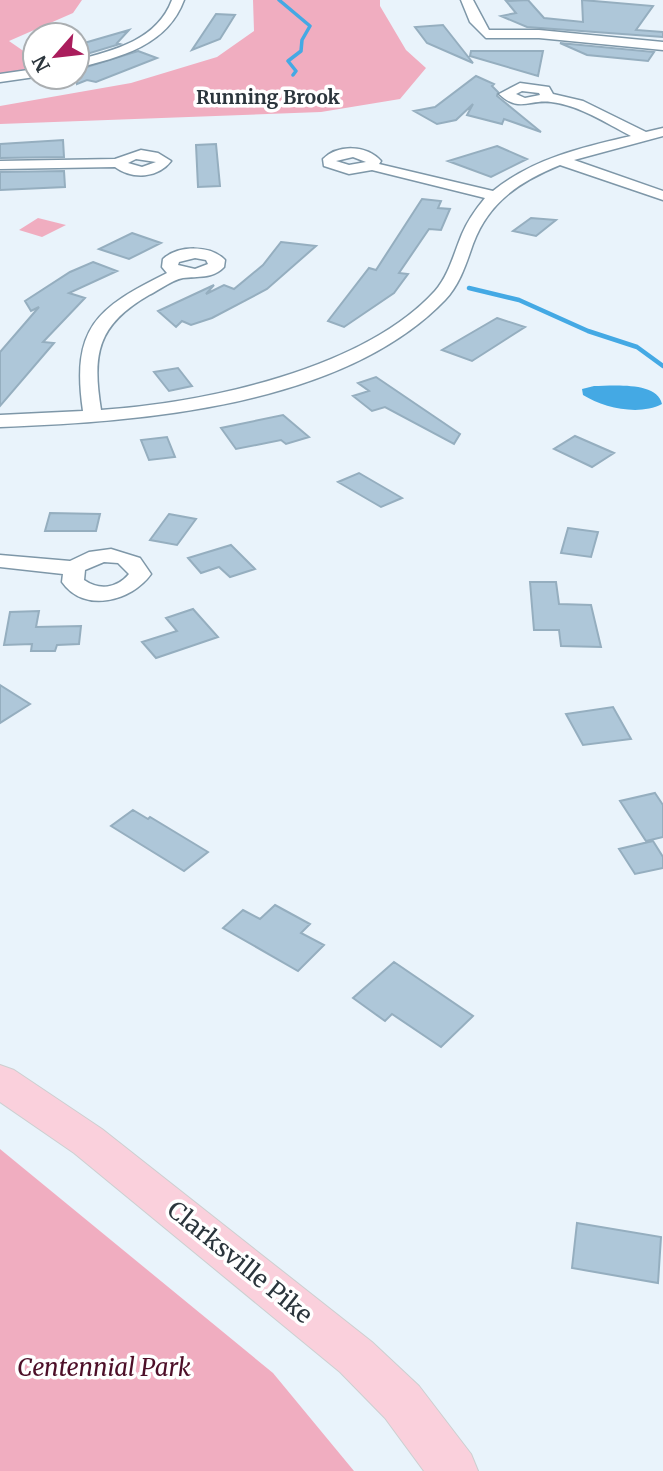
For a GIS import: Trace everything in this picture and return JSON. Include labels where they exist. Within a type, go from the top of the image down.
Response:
[{"type":"main road","name":"Clarksville Pike","points":[[0,1081],[107,1156],[356,1357],[402,1402],[454,1471]]},
{"type":"street","points":[[91,60],[122,50],[151,36],[171,19],[178,0]]},
{"type":"street","points":[[467,0],[476,22],[486,34],[540,34],[663,47]]},
{"type":"street","points":[[0,78],[21,75]]},
{"type":"street","points":[[548,97],[578,104],[645,136]]},
{"type":"street","points":[[0,421],[93,418],[151,411],[234,395],[308,372],[363,349],[405,325],[443,292],[456,275],[476,220],[495,196],[525,176],[561,160],[663,132]]},
{"type":"street","points":[[561,160],[663,196]]},
{"type":"street","points":[[0,165],[119,163]]},
{"type":"street","points":[[371,166],[495,196]]},
{"type":"street","points":[[93,418],[87,367],[95,332],[104,319],[131,297],[179,272]]},
{"type":"street","points":[[0,561],[75,568]]},
{"type":"green space","points":[[0,0],[82,0],[73,13],[55,21],[21,21],[21,36],[9,41],[21,49],[21,72],[0,76]]},
{"type":"green space","points":[[253,0],[380,0],[380,6],[406,50],[426,68],[400,99],[321,112],[0,124],[0,106],[131,83],[217,57],[254,31]]},
{"type":"green space","points":[[38,218],[66,225],[42,237],[19,230]]},
{"type":"green space","name":"Centennial Park","points":[[0,1149],[273,1373],[354,1471],[0,1471]]},
{"type":"water","points":[[594,386],[643,388],[652,391],[662,404],[653,408],[632,410],[611,407],[583,395],[582,389]]},
{"type":"building","points":[[528,0],[544,18],[583,22],[582,0],[653,6],[636,30],[663,32],[663,37],[527,27],[501,16],[516,13],[506,1]]},
{"type":"building","points":[[216,14],[235,15],[220,39],[192,50]]},
{"type":"building","points":[[443,25],[473,63],[427,43],[415,27]]},
{"type":"building","points":[[129,30],[117,43],[120,44],[91,53],[91,41]]},
{"type":"building","points":[[560,43],[654,52],[648,61],[587,55]]},
{"type":"building","points":[[138,51],[157,58],[96,82],[91,81],[91,66]]},
{"type":"building","points":[[471,51],[543,51],[538,76],[470,56]]},
{"type":"building","points":[[476,76],[494,84],[492,86],[498,92],[497,96],[541,132],[504,119],[502,124],[467,115],[473,104],[456,120],[437,124],[414,111],[435,107]]},
{"type":"building","points":[[63,140],[64,157],[0,158],[0,144]]},
{"type":"building","points":[[216,144],[220,186],[198,187],[196,145]]},
{"type":"building","points":[[497,146],[527,159],[491,177],[448,161]]},
{"type":"building","points":[[64,171],[65,187],[0,190],[0,172]]},
{"type":"building","points":[[422,199],[441,201],[438,208],[450,209],[441,230],[429,229],[399,273],[408,274],[394,293],[344,327],[328,321],[369,268],[376,270]]},
{"type":"building","points":[[531,218],[556,220],[536,236],[513,231]]},
{"type":"building","points":[[132,233],[161,243],[129,259],[99,249]]},
{"type":"building","points":[[281,242],[316,246],[267,289],[212,318],[191,325],[182,321],[176,327],[158,311],[214,285],[206,294],[224,285],[234,289],[263,265]]},
{"type":"building","points":[[93,262],[117,271],[69,293],[85,298],[43,342],[54,343],[0,406],[0,352],[39,307],[31,311],[25,301],[70,272]]},
{"type":"building","points":[[497,318],[525,327],[472,361],[442,350]]},
{"type":"building","points":[[178,368],[192,386],[169,391],[154,372]]},
{"type":"building","points":[[376,377],[460,434],[454,444],[385,407],[372,411],[353,396],[369,391],[358,383]]},
{"type":"building","points":[[283,415],[309,437],[286,444],[281,440],[236,449],[221,428]]},
{"type":"building","points":[[575,436],[614,453],[592,467],[554,449]]},
{"type":"building","points":[[167,437],[175,457],[149,460],[141,440]]},
{"type":"building","points":[[359,473],[402,498],[381,507],[338,482]]},
{"type":"building","points":[[50,513],[100,514],[96,531],[45,531]]},
{"type":"building","points":[[169,514],[196,519],[177,545],[150,540]]},
{"type":"building","points":[[568,528],[598,532],[591,557],[561,553]]},
{"type":"building","points":[[231,545],[255,569],[230,577],[219,567],[201,573],[188,558]]},
{"type":"building","points":[[530,582],[556,582],[559,604],[591,605],[601,647],[561,646],[559,630],[534,630]]},
{"type":"building","points":[[193,609],[218,637],[156,658],[142,642],[177,631],[166,618]]},
{"type":"building","points":[[39,611],[36,627],[81,626],[79,644],[57,645],[55,651],[31,651],[32,644],[4,645],[10,612]]},
{"type":"building","points":[[0,685],[30,704],[0,723]]},
{"type":"building","points":[[613,707],[631,739],[583,745],[566,714]]},
{"type":"building","points":[[655,793],[663,805],[663,837],[646,841],[620,801]]},
{"type":"building","points":[[133,810],[148,819],[150,817],[208,852],[184,871],[111,826]]},
{"type":"building","points":[[653,841],[663,857],[663,868],[635,874],[619,849]]},
{"type":"building","points":[[275,905],[310,924],[301,933],[324,945],[298,971],[223,928],[243,910],[260,919]]},
{"type":"building","points":[[394,962],[473,1016],[441,1047],[392,1014],[385,1021],[353,998]]},
{"type":"building","points":[[577,1223],[661,1237],[658,1283],[572,1268]]},
{"type":"waterway","points":[[279,0],[310,26],[302,40],[301,51],[288,61],[296,71],[293,75]]},
{"type":"waterway","points":[[469,288],[519,300],[588,331],[637,347],[663,366]]},
{"type":"district","name":"Running Brook","points":[[268,97]]}]
